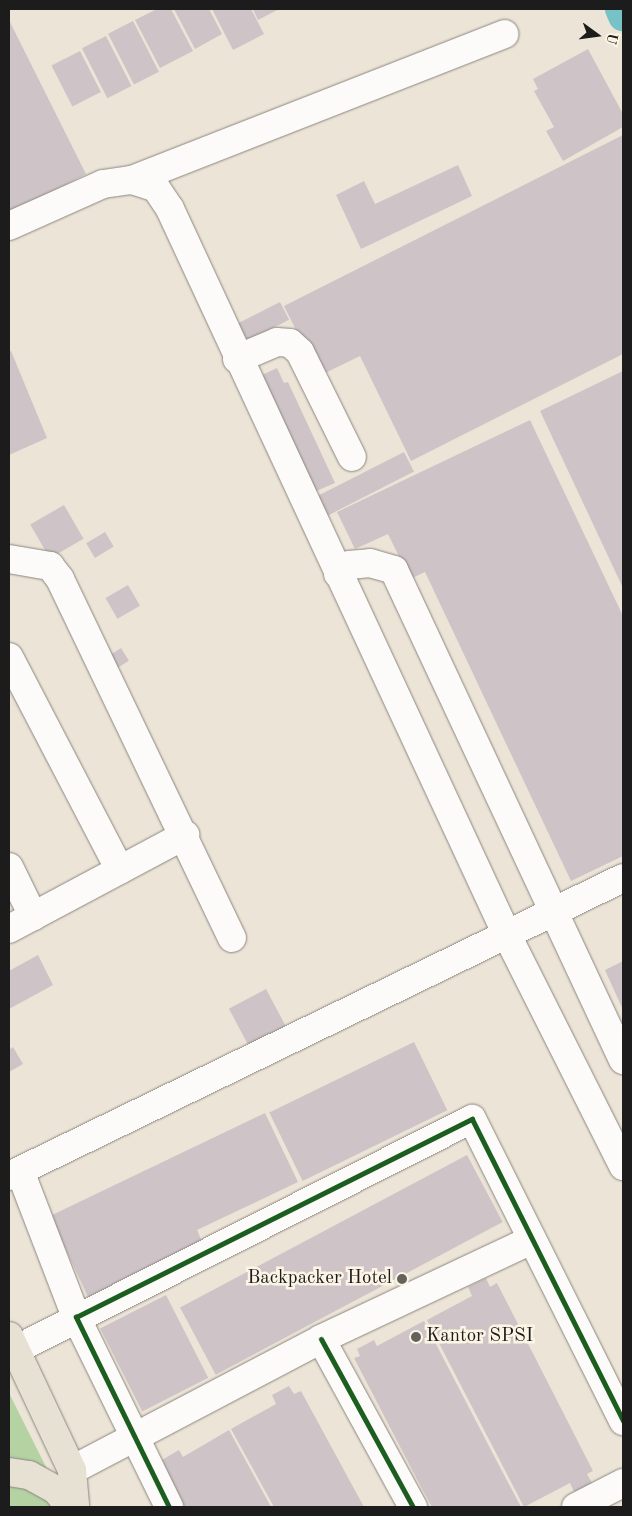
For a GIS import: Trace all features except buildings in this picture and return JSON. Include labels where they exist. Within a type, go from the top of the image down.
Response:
[{"type":"main road","points":[[12,1343],[72,1470],[75,1507]]},
{"type":"main road","points":[[9,1472],[29,1475],[56,1490],[70,1507]]},
{"type":"street","points":[[9,226],[103,184],[132,180],[504,34]]},
{"type":"street","points":[[132,180],[156,188],[170,209],[237,359],[506,933],[623,1166]]},
{"type":"street","points":[[237,359],[277,342],[290,343],[300,352],[352,457]]},
{"type":"street","points":[[9,559],[32,559],[50,566],[60,579],[184,834],[232,938]]},
{"type":"street","points":[[338,574],[349,565],[363,564],[394,570],[555,910],[623,1060]]},
{"type":"street","points":[[9,657],[120,870]]},
{"type":"street","points":[[9,929],[184,834]]},
{"type":"street","points":[[9,867],[33,916]]},
{"type":"street","points":[[168,1507],[76,1317],[15,1173],[506,933],[623,878]]},
{"type":"street","points":[[12,1343],[76,1317],[472,1119],[530,1240],[623,1421]]},
{"type":"street","points":[[72,1470],[321,1340],[530,1240]]},
{"type":"street","points":[[321,1340],[413,1507]]},
{"type":"street","points":[[576,1507],[623,1483]]},
{"type":"green space","points":[[9,1393],[66,1507],[9,1507]]},
{"type":"waterway","points":[[620,9],[623,16]]},
{"type":"cycle path","points":[[169,1507],[76,1317],[472,1119],[623,1421]]},
{"type":"cycle path","points":[[321,1339],[413,1507]]},
{"type":"place","name":"Backpacker Hotel","points":[[402,1279]]},
{"type":"place","name":"Kantor SPSI","points":[[416,1337]]}]
